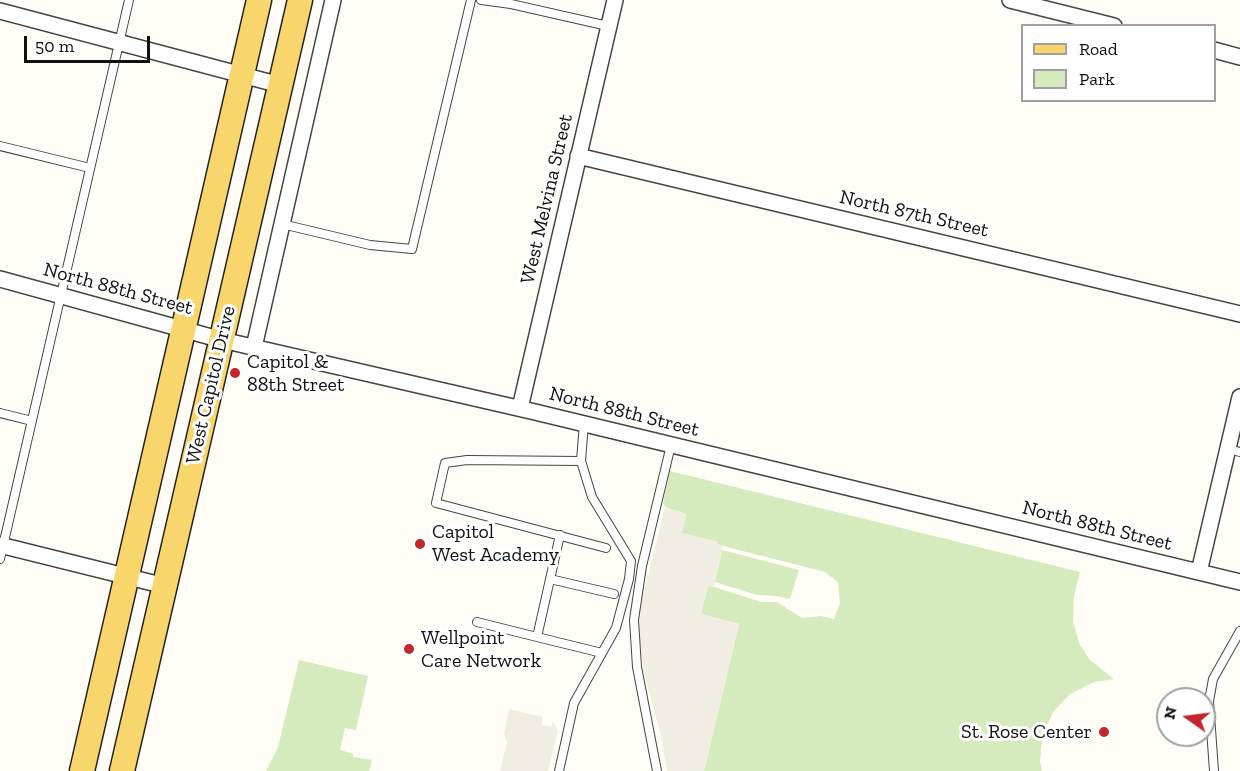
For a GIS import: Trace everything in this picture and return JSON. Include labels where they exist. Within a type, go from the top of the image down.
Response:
[{"type":"main road","name":"West Capitol Drive","points":[[82,771],[260,0]]},
{"type":"main road","name":"West Capitol Drive","points":[[122,771],[300,0]]},
{"type":"street","name":"West Capitol Drive","points":[[254,347],[333,0]]},
{"type":"street","name":"West Melvina Street","points":[[520,408],[615,0]]},
{"type":"street","points":[[1010,0],[1106,24]]},
{"type":"street","points":[[0,11],[280,85]]},
{"type":"street","points":[[1216,50],[1240,57]]},
{"type":"street","name":"North 87th Street","points":[[579,156],[1240,314]]},
{"type":"street","name":"North 88th Street","points":[[0,279],[222,340],[584,423],[1240,582]]},
{"type":"street","points":[[1199,572],[1234,450],[1240,397]]},
{"type":"street","points":[[1,550],[165,586]]},
{"type":"lane","points":[[1,550],[129,0]]},
{"type":"lane","points":[[282,224],[370,244],[412,249],[471,0]]},
{"type":"lane","points":[[481,0],[511,4],[609,26]]},
{"type":"lane","points":[[0,146],[90,168]]},
{"type":"lane","points":[[0,413],[32,421]]},
{"type":"lane","points":[[559,771],[574,703],[616,628],[629,579],[631,561],[592,497],[581,461],[584,423]]},
{"type":"lane","points":[[657,771],[638,667],[634,620],[642,566],[671,445]]},
{"type":"lane","points":[[581,461],[467,460],[445,463],[436,503],[606,548]]},
{"type":"lane","points":[[537,637],[560,536]]},
{"type":"lane","points":[[550,579],[614,594]]},
{"type":"lane","points":[[477,622],[603,653]]},
{"type":"lane","points":[[1214,771],[1209,701],[1213,679],[1240,631]]},
{"type":"green space","points":[[670,471],[1080,572],[1074,596],[1073,622],[1080,645],[1090,660],[1114,679],[1094,682],[1070,694],[1053,712],[1042,737],[1040,761],[1042,771],[704,771],[739,624],[701,614],[708,585],[761,602],[777,602],[802,618],[821,616],[834,619],[840,603],[838,582],[825,572],[682,533],[686,514],[665,507],[663,503]]},
{"type":"green space","points":[[722,550],[799,570],[790,599],[757,595],[715,582]]},
{"type":"green space","points":[[299,660],[368,676],[356,730],[345,728],[340,750],[353,754],[353,757],[372,760],[369,771],[266,771],[278,747]]},
{"type":"shaded area","points":[[665,507],[686,514],[682,533],[718,542],[717,544],[723,546],[714,586],[708,585],[701,614],[739,624],[704,771],[667,771],[661,736],[644,673],[639,634],[641,604]]},
{"type":"shaded area","points":[[509,709],[543,717],[542,725],[551,727],[553,721],[558,731],[548,771],[500,771],[507,742],[504,734]]},
{"type":"place","name":"Capitol & 88th Street","points":[[235,373]]},
{"type":"place","name":"Capitol West Academy","points":[[420,544]]},
{"type":"place","name":"Wellpoint Care Network","points":[[409,649]]},
{"type":"place","name":"St. Rose Center","points":[[1104,732]]}]
